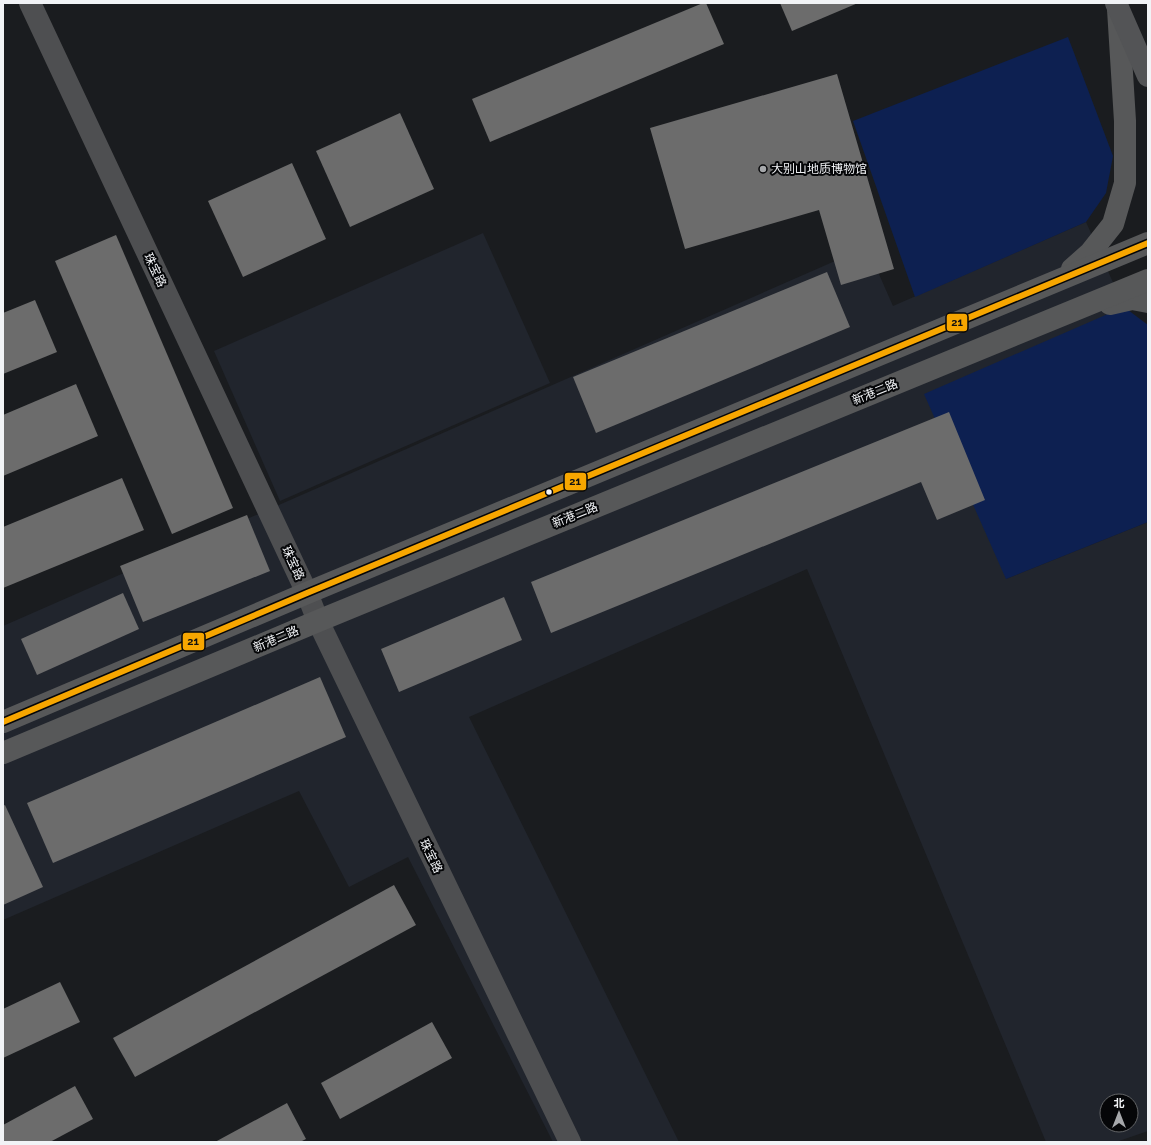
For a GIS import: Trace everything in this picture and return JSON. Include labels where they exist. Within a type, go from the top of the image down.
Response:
[{"type":"highway","points":[[1117,5],[1148,76]]},
{"type":"main road","points":[[1059,280],[1090,253],[1113,224],[1125,183],[1125,122],[1117,5]]},
{"type":"main road","points":[[3,722],[1148,243]]},
{"type":"main road","name":"新港二路","points":[[3,753],[318,621],[1148,280]]},
{"type":"main road","points":[[1068,313],[1132,299],[1148,302]]},
{"type":"street","name":"珠宝路","points":[[30,3],[307,594],[318,621],[570,1142]]},
{"type":"shaded area","points":[[1068,37],[1113,156],[1106,193],[1086,222],[915,297],[853,121]]},
{"type":"shaded area","points":[[1086,222],[1124,307],[1006,579],[1148,522],[1148,1131],[1116,1142],[1046,1142],[807,569],[469,717],[679,1142],[553,1142],[408,857],[349,887],[299,791],[3,920],[3,626],[867,247],[893,306]]},
{"type":"shaded area","points":[[483,233],[550,383],[280,501],[214,351]]},
{"type":"shaded area","points":[[1124,307],[1148,325],[1148,522],[1006,579],[924,394]]},
{"type":"building","points":[[706,3],[724,44],[490,142],[472,99]]},
{"type":"building","points":[[780,3],[858,3],[792,31]]},
{"type":"building","name":"大别山地质博物馆","points":[[837,74],[894,269],[841,285],[819,210],[685,249],[650,128]]},
{"type":"building","points":[[400,113],[434,189],[350,227],[316,151]]},
{"type":"building","points":[[292,163],[326,239],[243,277],[208,201]]},
{"type":"building","points":[[116,235],[233,508],[172,534],[55,261]]},
{"type":"building","points":[[827,272],[850,327],[596,433],[573,377]]},
{"type":"building","points":[[35,300],[57,352],[3,374],[3,313]]},
{"type":"building","points":[[76,384],[98,436],[3,476],[3,415]]},
{"type":"building","points":[[949,412],[985,500],[937,520],[921,482],[551,633],[531,582]]},
{"type":"building","points":[[122,478],[144,530],[3,588],[3,527]]},
{"type":"building","points":[[247,515],[270,571],[143,622],[120,566]]},
{"type":"building","points":[[123,593],[139,629],[37,675],[21,639]]},
{"type":"building","points":[[504,597],[522,640],[399,692],[381,649]]},
{"type":"building","points":[[320,677],[346,737],[53,863],[27,803]]},
{"type":"building","points":[[5,805],[43,887],[3,905],[3,806]]},
{"type":"building","points":[[394,885],[416,925],[135,1077],[113,1038]]},
{"type":"building","points":[[60,982],[80,1022],[3,1058],[3,1009]]},
{"type":"building","points":[[432,1022],[452,1058],[340,1119],[321,1083]]},
{"type":"building","points":[[75,1086],[93,1119],[50,1142],[3,1142],[3,1125]]},
{"type":"building","points":[[287,1103],[306,1139],[300,1142],[215,1142]]},
{"type":"transit line","name":"21","points":[[3,722],[307,593],[1148,243]]},
{"type":"place","name":"大别山地质博物馆","points":[[763,169]]}]
